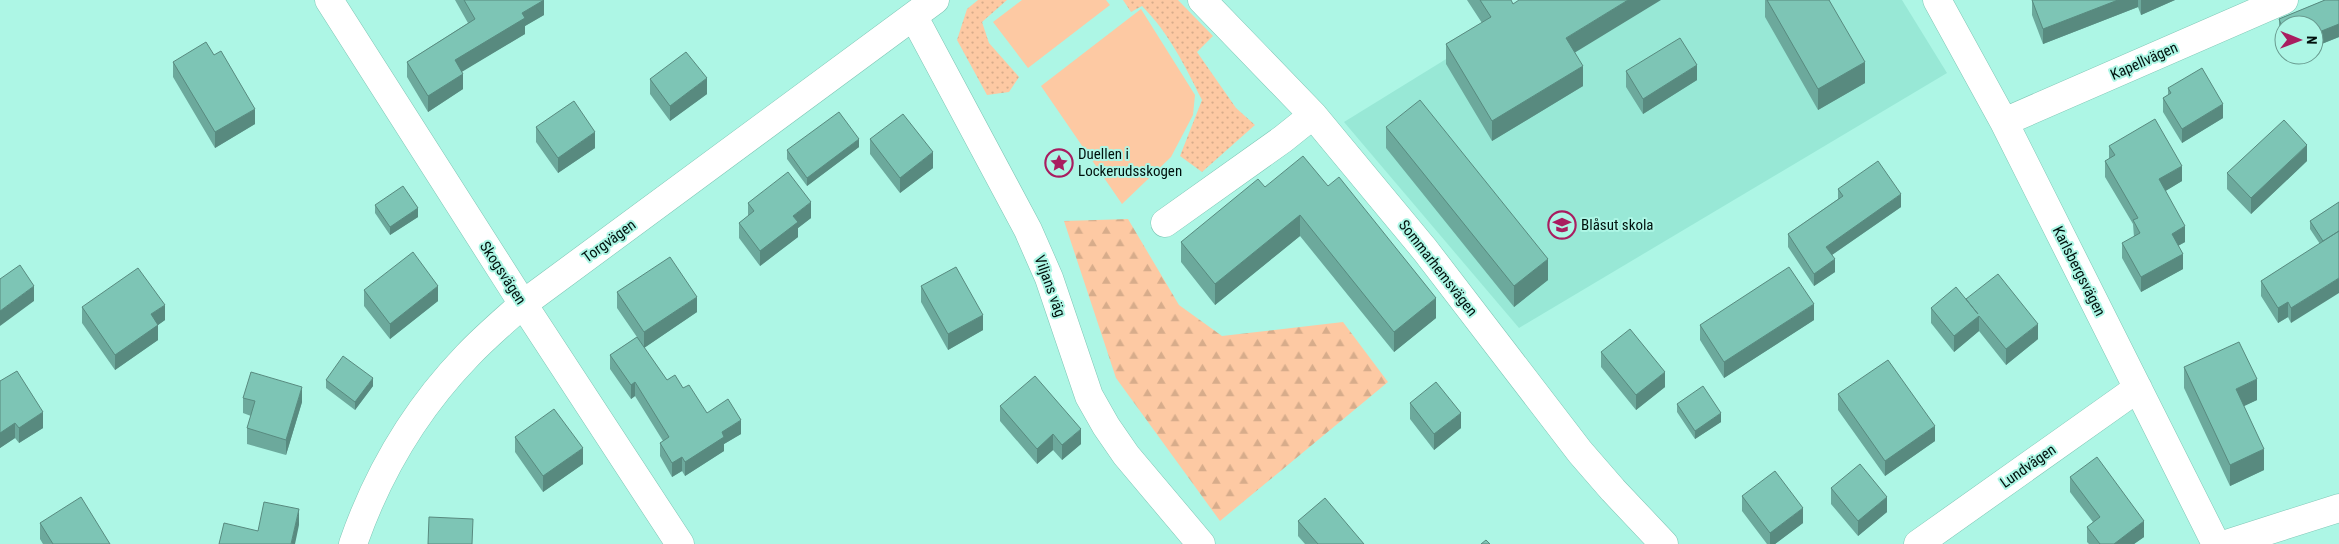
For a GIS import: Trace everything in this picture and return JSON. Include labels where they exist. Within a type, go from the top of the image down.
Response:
[{"type":"street","name":"Skogsvägen","points":[[329,0],[523,304],[680,544]]},
{"type":"street","name":"Torgvägen","points":[[353,544],[366,509],[391,456],[423,408],[467,356],[523,304],[935,0]]},
{"type":"street","name":"Sommarhemsvägen","points":[[1202,0],[1313,115],[1425,250],[1580,452],[1664,544]]},
{"type":"street","name":"Karlsbergsvägen","points":[[1937,0],[2004,122],[2216,544]]},
{"type":"street","name":"Kapellvägen","points":[[2004,122],[2284,0]]},
{"type":"street","name":"Viljans väg","points":[[914,17],[1028,230],[1049,278],[1089,396],[1106,426],[1126,455],[1201,544]]},
{"type":"street","points":[[1165,223],[1283,139],[1313,115]]},
{"type":"street","name":"Lundvägen","points":[[1918,544],[2138,388]]},
{"type":"street","points":[[2226,544],[2339,508]]},
{"type":"shaded area","name":"Blåsut skola","points":[[1542,0],[1902,0],[1947,73],[1519,328],[1344,122]]},
{"type":"green space","points":[[978,0],[1007,0],[982,22],[989,43],[1019,77],[1009,92],[987,95],[957,40],[967,9]]},
{"type":"green space","points":[[1022,0],[1106,0],[1110,5],[1028,68],[993,22]]},
{"type":"green space","points":[[1123,0],[1178,0],[1213,36],[1197,52],[1236,108],[1255,125],[1202,172],[1180,156],[1202,100],[1183,62],[1152,16],[1142,6],[1131,12]]},
{"type":"green space","points":[[1141,9],[1195,95],[1193,115],[1171,157],[1122,204],[1041,86]]},
{"type":"green space","points":[[1128,219],[1179,305],[1222,336],[1343,322],[1388,382],[1220,521],[1116,378],[1064,221]]},
{"type":"building","points":[[464,0],[544,0],[522,13],[525,18],[455,60],[463,74],[428,96],[407,62],[475,19]]},
{"type":"building","points":[[1480,0],[1511,0],[1513,4],[1519,0],[1628,0],[1566,38],[1583,66],[1492,121],[1446,44],[1491,17]]},
{"type":"building","points":[[1767,0],[1829,0],[1865,62],[1818,89]]},
{"type":"building","points":[[2032,0],[2118,0],[2043,29]]},
{"type":"building","points":[[2325,0],[2339,0],[2339,24],[2324,30],[2324,15],[2289,15]]},
{"type":"building","points":[[1680,38],[1697,65],[1643,99],[1626,71]]},
{"type":"building","points":[[206,42],[214,55],[221,51],[255,109],[215,132],[173,62]]},
{"type":"building","points":[[686,52],[707,78],[670,106],[650,79]]},
{"type":"building","points":[[2202,68],[2223,104],[2182,129],[2163,98],[2171,93],[2168,88]]},
{"type":"building","points":[[1420,100],[1548,259],[1514,286],[1386,127]]},
{"type":"building","points":[[574,101],[595,132],[558,158],[536,127]]},
{"type":"building","points":[[839,112],[859,139],[807,178],[787,150]]},
{"type":"building","points":[[903,114],[933,152],[900,178],[870,139]]},
{"type":"building","points":[[2155,119],[2182,166],[2159,179],[2185,226],[2172,234],[2183,254],[2141,277],[2122,243],[2140,233],[2133,220],[2138,218],[2105,161],[2115,155],[2109,146]]},
{"type":"building","points":[[2284,120],[2307,145],[2251,198],[2227,173]]},
{"type":"building","points":[[1303,156],[1328,186],[1339,177],[1436,298],[1394,332],[1300,215],[1215,284],[1181,242],[1258,179],[1265,187]]},
{"type":"building","points":[[1878,161],[1901,194],[1826,247],[1835,259],[1814,274],[1788,234],[1843,196],[1838,189]]},
{"type":"building","points":[[788,172],[811,202],[793,216],[798,222],[760,251],[739,223],[754,211],[748,203]]},
{"type":"building","points":[[403,186],[418,208],[390,227],[375,205]]},
{"type":"building","points":[[2339,202],[2339,231],[2323,241],[2310,221]]},
{"type":"building","points":[[2339,231],[2339,278],[2291,308],[2288,302],[2278,308],[2261,281]]},
{"type":"building","points":[[413,252],[438,286],[390,324],[364,290]]},
{"type":"building","points":[[670,257],[697,297],[644,332],[617,292]]},
{"type":"building","points":[[20,265],[34,286],[0,311],[0,279]]},
{"type":"building","points":[[956,267],[983,315],[948,334],[921,286]]},
{"type":"building","points":[[1789,267],[1814,304],[1724,362],[1700,325]]},
{"type":"building","points":[[138,268],[165,305],[151,314],[158,325],[115,355],[82,307]]},
{"type":"building","points":[[1998,274],[2038,324],[2006,349],[1979,316],[1954,336],[1931,308],[1956,287],[1978,314],[1966,299]]},
{"type":"building","points":[[1630,329],[1665,372],[1636,395],[1601,352]]},
{"type":"building","points":[[637,337],[667,380],[675,375],[683,388],[689,385],[707,413],[728,399],[741,420],[722,432],[724,437],[685,462],[682,457],[672,463],[660,443],[669,437],[635,382],[631,385],[610,355]]},
{"type":"building","points":[[2239,342],[2257,379],[2236,389],[2264,449],[2230,465],[2184,367]]},
{"type":"building","points":[[343,356],[373,378],[355,402],[326,380]]},
{"type":"building","points":[[1888,360],[1935,426],[1885,461],[1838,394]]},
{"type":"building","points":[[17,371],[43,412],[19,428],[15,423],[0,433],[0,381]]},
{"type":"building","points":[[251,372],[302,387],[286,440],[247,428],[255,401],[243,398]]},
{"type":"building","points":[[1035,376],[1081,429],[1062,445],[1053,434],[1037,449],[1000,406]]},
{"type":"building","points":[[1436,382],[1461,413],[1434,434],[1410,403]]},
{"type":"building","points":[[1703,386],[1721,413],[1695,431],[1677,404]]},
{"type":"building","points":[[554,409],[583,448],[543,476],[515,437]]},
{"type":"building","points":[[2097,457],[2144,521],[2114,544],[2100,544],[2087,527],[2100,517],[2070,477]]},
{"type":"building","points":[[1860,464],[1887,497],[1858,521],[1831,488]]},
{"type":"building","points":[[1775,471],[1803,508],[1770,533],[1742,496]]},
{"type":"building","points":[[81,497],[110,544],[53,544],[40,523]]},
{"type":"building","points":[[1325,498],[1364,544],[1318,544],[1298,521]]},
{"type":"building","points":[[264,502],[299,509],[291,544],[219,544],[224,523],[258,531]]},
{"type":"building","points":[[429,517],[473,519],[472,544],[428,544]]},
{"type":"building","points":[[1486,540],[1490,544],[1481,544]]},
{"type":"place","name":"Duellen i Lockerudsskogen","points":[[1059,163]]},
{"type":"place","name":"Blåsut skola","points":[[1562,225]]}]
